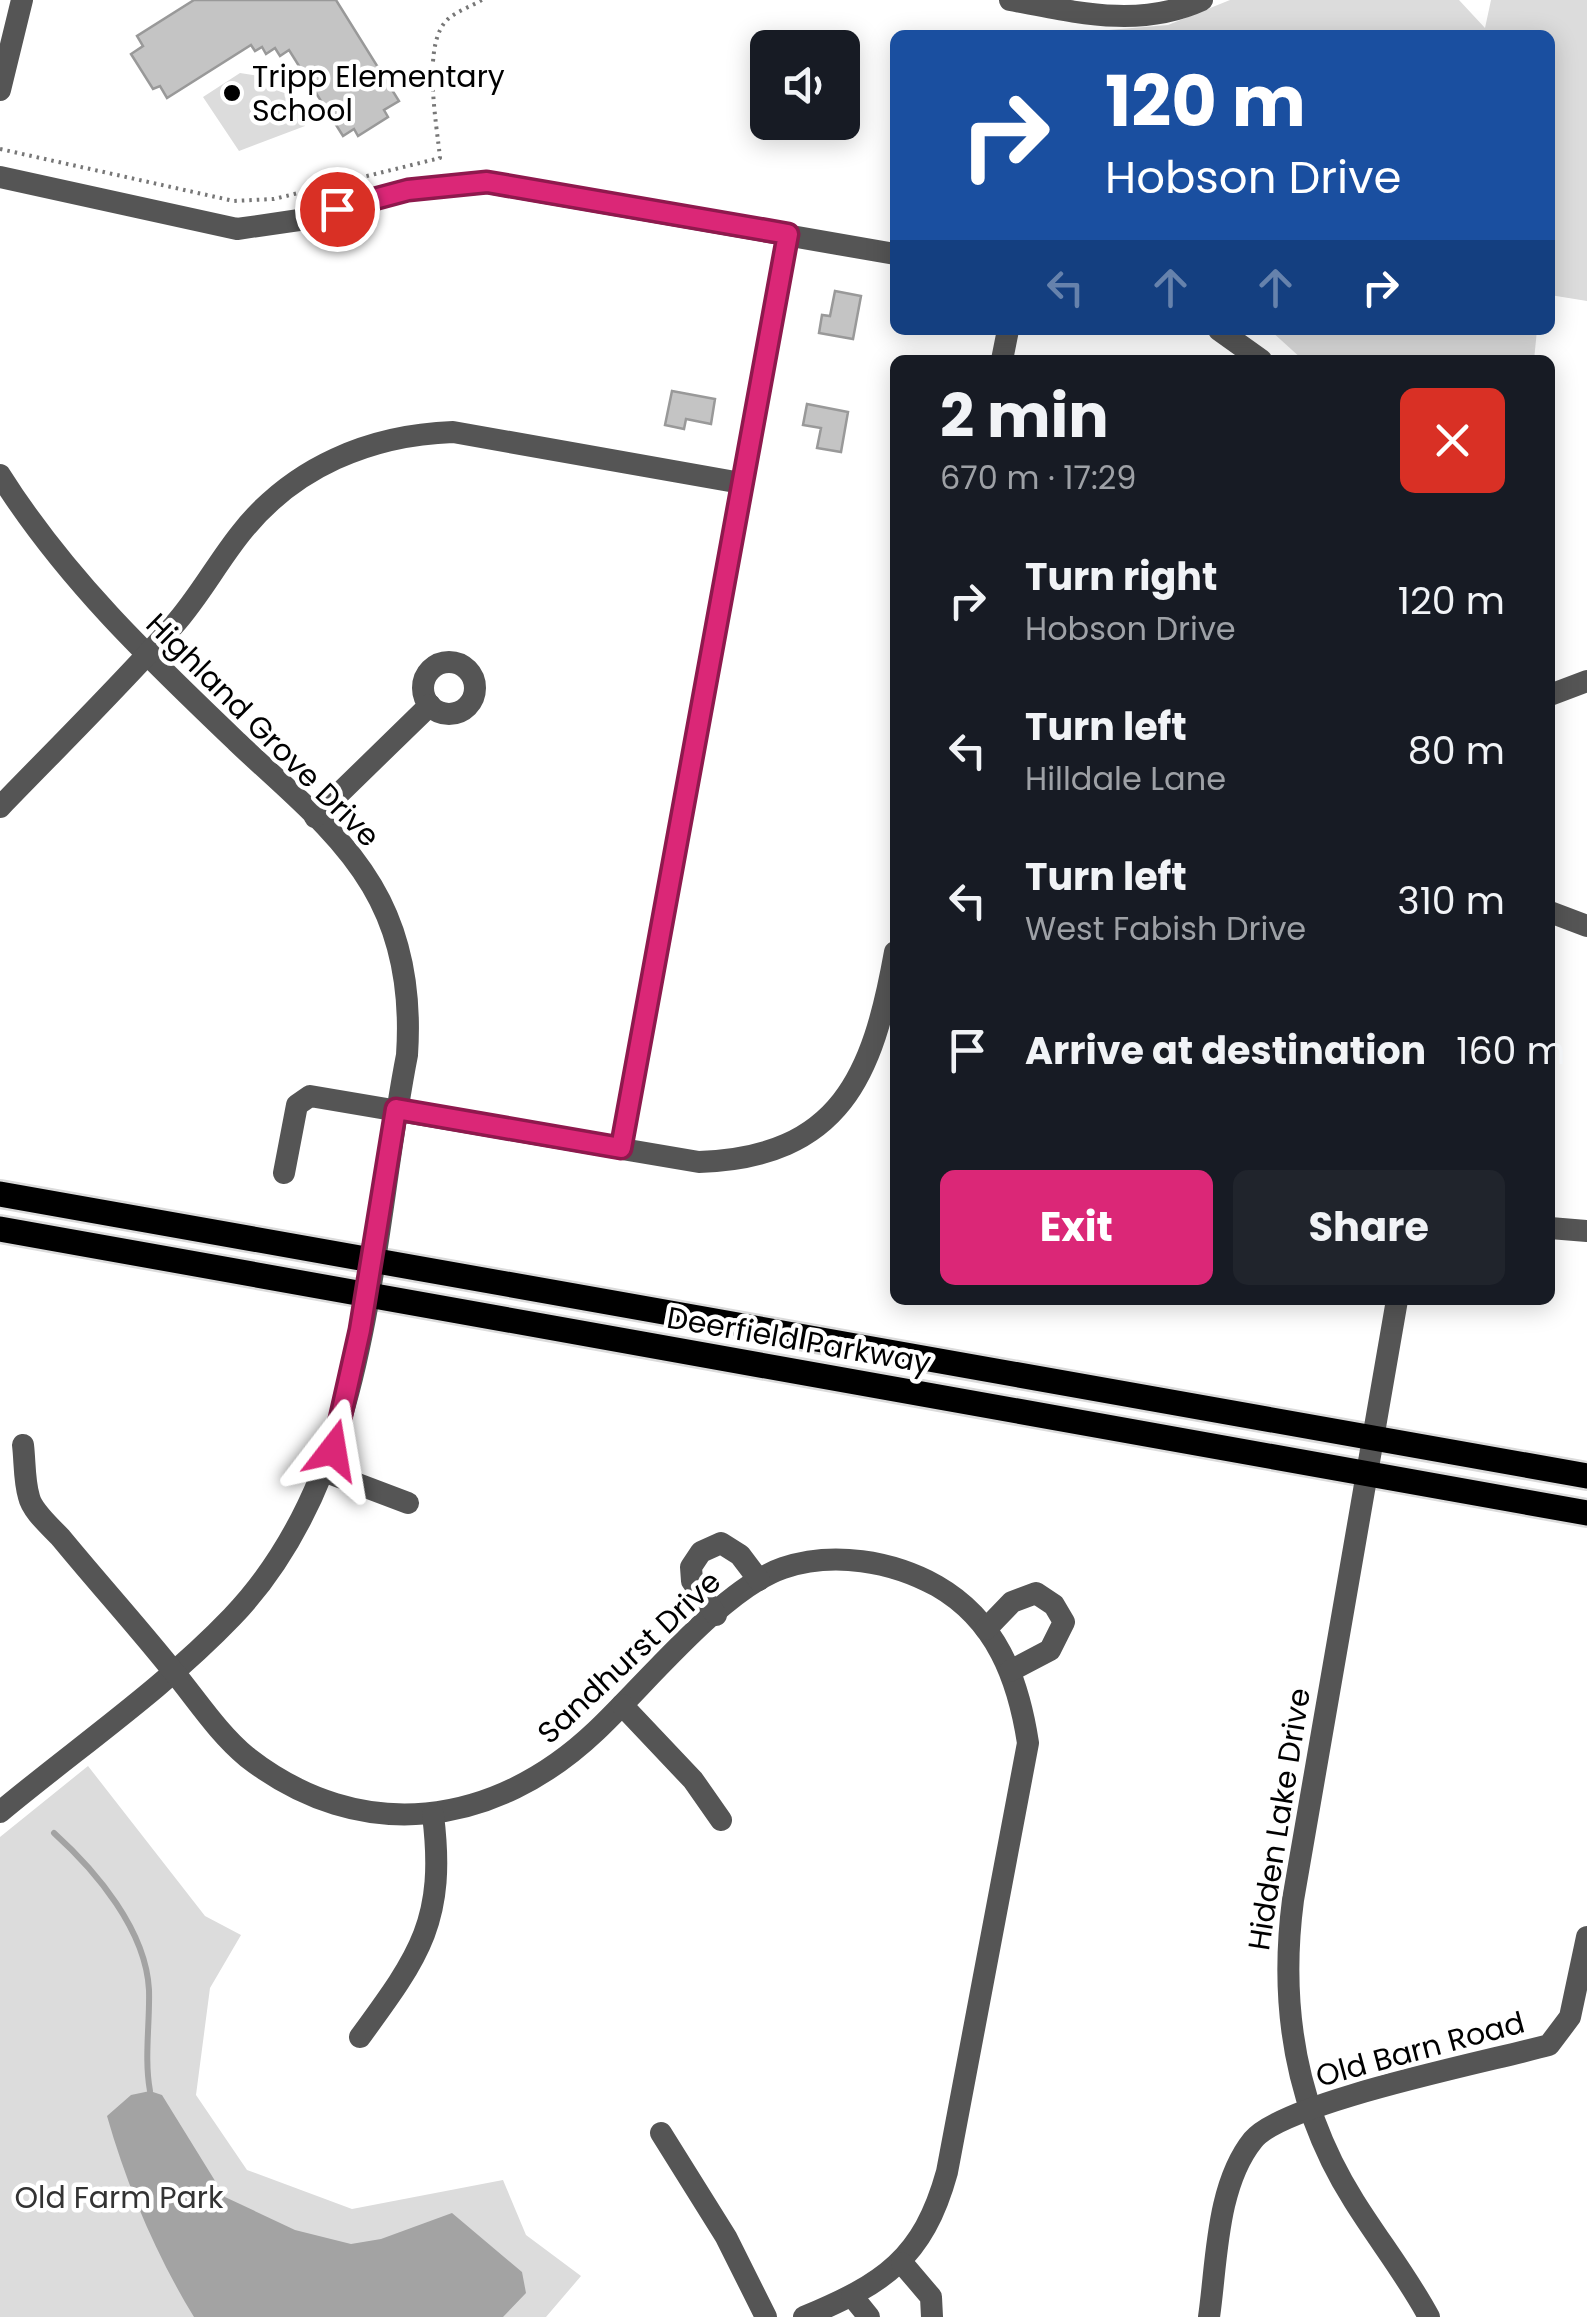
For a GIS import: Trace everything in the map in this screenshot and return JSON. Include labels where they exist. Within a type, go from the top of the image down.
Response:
[{"type":"main road","name":"Deerfield Parkway","points":[[0,1194],[1587,1476]]},
{"type":"main road","name":"Deerfield Parkway","points":[[0,1229],[1587,1513]]},
{"type":"street","points":[[0,90],[22,0]]},
{"type":"street","points":[[1010,0],[1124,18],[1163,14],[1202,0]]},
{"type":"street","points":[[0,177],[238,229],[306,218],[408,190],[487,182],[890,253]]},
{"type":"street","points":[[621,1148],[788,234]]},
{"type":"street","points":[[1226,335],[1253,355]]},
{"type":"street","points":[[0,807],[147,656],[265,504],[314,468],[386,440],[419,433],[470,434],[741,483]]},
{"type":"street","name":"Highland Grove Drive","points":[[0,475],[34,530],[77,584],[315,817],[373,888],[407,980],[407,1055],[366,1294],[326,1472],[306,1512],[259,1584],[232,1617],[0,1812]]},
{"type":"street","points":[[1555,693],[1587,680]]},
{"type":"street","points":[[315,817],[430,705]]},
{"type":"street","points":[[1555,914],[1587,926]]},
{"type":"street","points":[[284,1174],[294,1117],[305,1097],[700,1162],[728,1160],[783,1147],[827,1118],[860,1077],[875,1046],[890,976]]},
{"type":"street","points":[[1555,1228],[1587,1231]]},
{"type":"street","name":"Hidden Lake Drive","points":[[1397,1305],[1365,1473],[1288,1939],[1289,2019],[1309,2109],[1346,2189],[1430,2317]]},
{"type":"street","name":"Sandhurst Drive","points":[[23,1444],[29,1500],[217,1727],[272,1775],[328,1802],[359,1810],[433,1814],[479,1805],[528,1784],[552,1769],[716,1615],[759,1580],[808,1562],[858,1561],[890,1566],[946,1592],[986,1629],[1001,1647],[1010,1671],[1028,1742],[938,2208],[902,2263],[852,2296],[804,2317]]},
{"type":"street","points":[[326,1472],[408,1503]]},
{"type":"street","points":[[716,1615],[692,1581],[690,1567],[701,1552],[721,1543],[740,1555],[759,1580]]},
{"type":"street","points":[[986,1629],[1012,1602],[1036,1592],[1054,1605],[1064,1622],[1050,1650],[1010,1671]]},
{"type":"street","points":[[622,1705],[693,1780],[721,1820]]},
{"type":"street","points":[[360,2037],[415,1958],[429,1929],[438,1860],[433,1814]]},
{"type":"street","name":"Old Barn Road","points":[[1208,2317],[1229,2189],[1239,2164],[1269,2124],[1309,2109],[1549,2045],[1570,2017],[1586,1952]]},
{"type":"street","points":[[662,2133],[726,2237],[766,2317]]},
{"type":"street","points":[[902,2263],[931,2297],[932,2317]]},
{"type":"street","points":[[852,2296],[869,2317]]},
{"type":"path","points":[[0,149],[234,201],[274,199],[440,158],[433,58],[437,36],[447,19],[482,0]]},
{"type":"green space","points":[[1230,0],[1459,0],[1485,28],[1491,0],[1587,0],[1587,301],[1555,296],[1555,30],[1109,30],[1168,25]]},
{"type":"green space","points":[[240,73],[265,77],[273,89],[290,95],[305,126],[239,151],[203,97]]},
{"type":"green space","points":[[1276,335],[1536,335],[1534,355],[1298,355]]},
{"type":"green space","name":"Old Farm Park","points":[[88,1766],[205,1916],[241,1935],[210,1988],[196,2095],[247,2170],[352,2209],[503,2180],[526,2235],[581,2276],[546,2317],[0,2317],[0,1837]]},
{"type":"shaded area","points":[[150,2091],[162,2095],[225,2197],[295,2230],[351,2244],[381,2239],[452,2213],[522,2272],[526,2293],[503,2317],[194,2317],[144,2220],[107,2116],[131,2095]]},
{"type":"building","points":[[194,0],[336,0],[399,101],[384,110],[388,117],[358,136],[354,129],[343,136],[289,50],[280,56],[275,48],[266,54],[262,47],[255,51],[251,45],[167,98],[160,86],[153,89],[131,54],[143,46],[137,36]]},
{"type":"building","points":[[835,291],[861,296],[853,339],[819,333],[822,315],[830,316]]},
{"type":"building","points":[[672,391],[715,399],[711,424],[686,419],[684,429],[665,425]]},
{"type":"building","points":[[807,404],[848,412],[841,452],[817,448],[821,428],[803,425]]},
{"type":"waterway","points":[[54,1833],[102,1884],[139,1946],[149,1990],[150,2091]]},
{"type":"place","name":"Tripp Elementary School","points":[[232,93]]},
{"type":"route","points":[[333,1450],[360,1330],[396,1109],[621,1148],[788,234],[487,182],[408,190],[337,209]]}]
